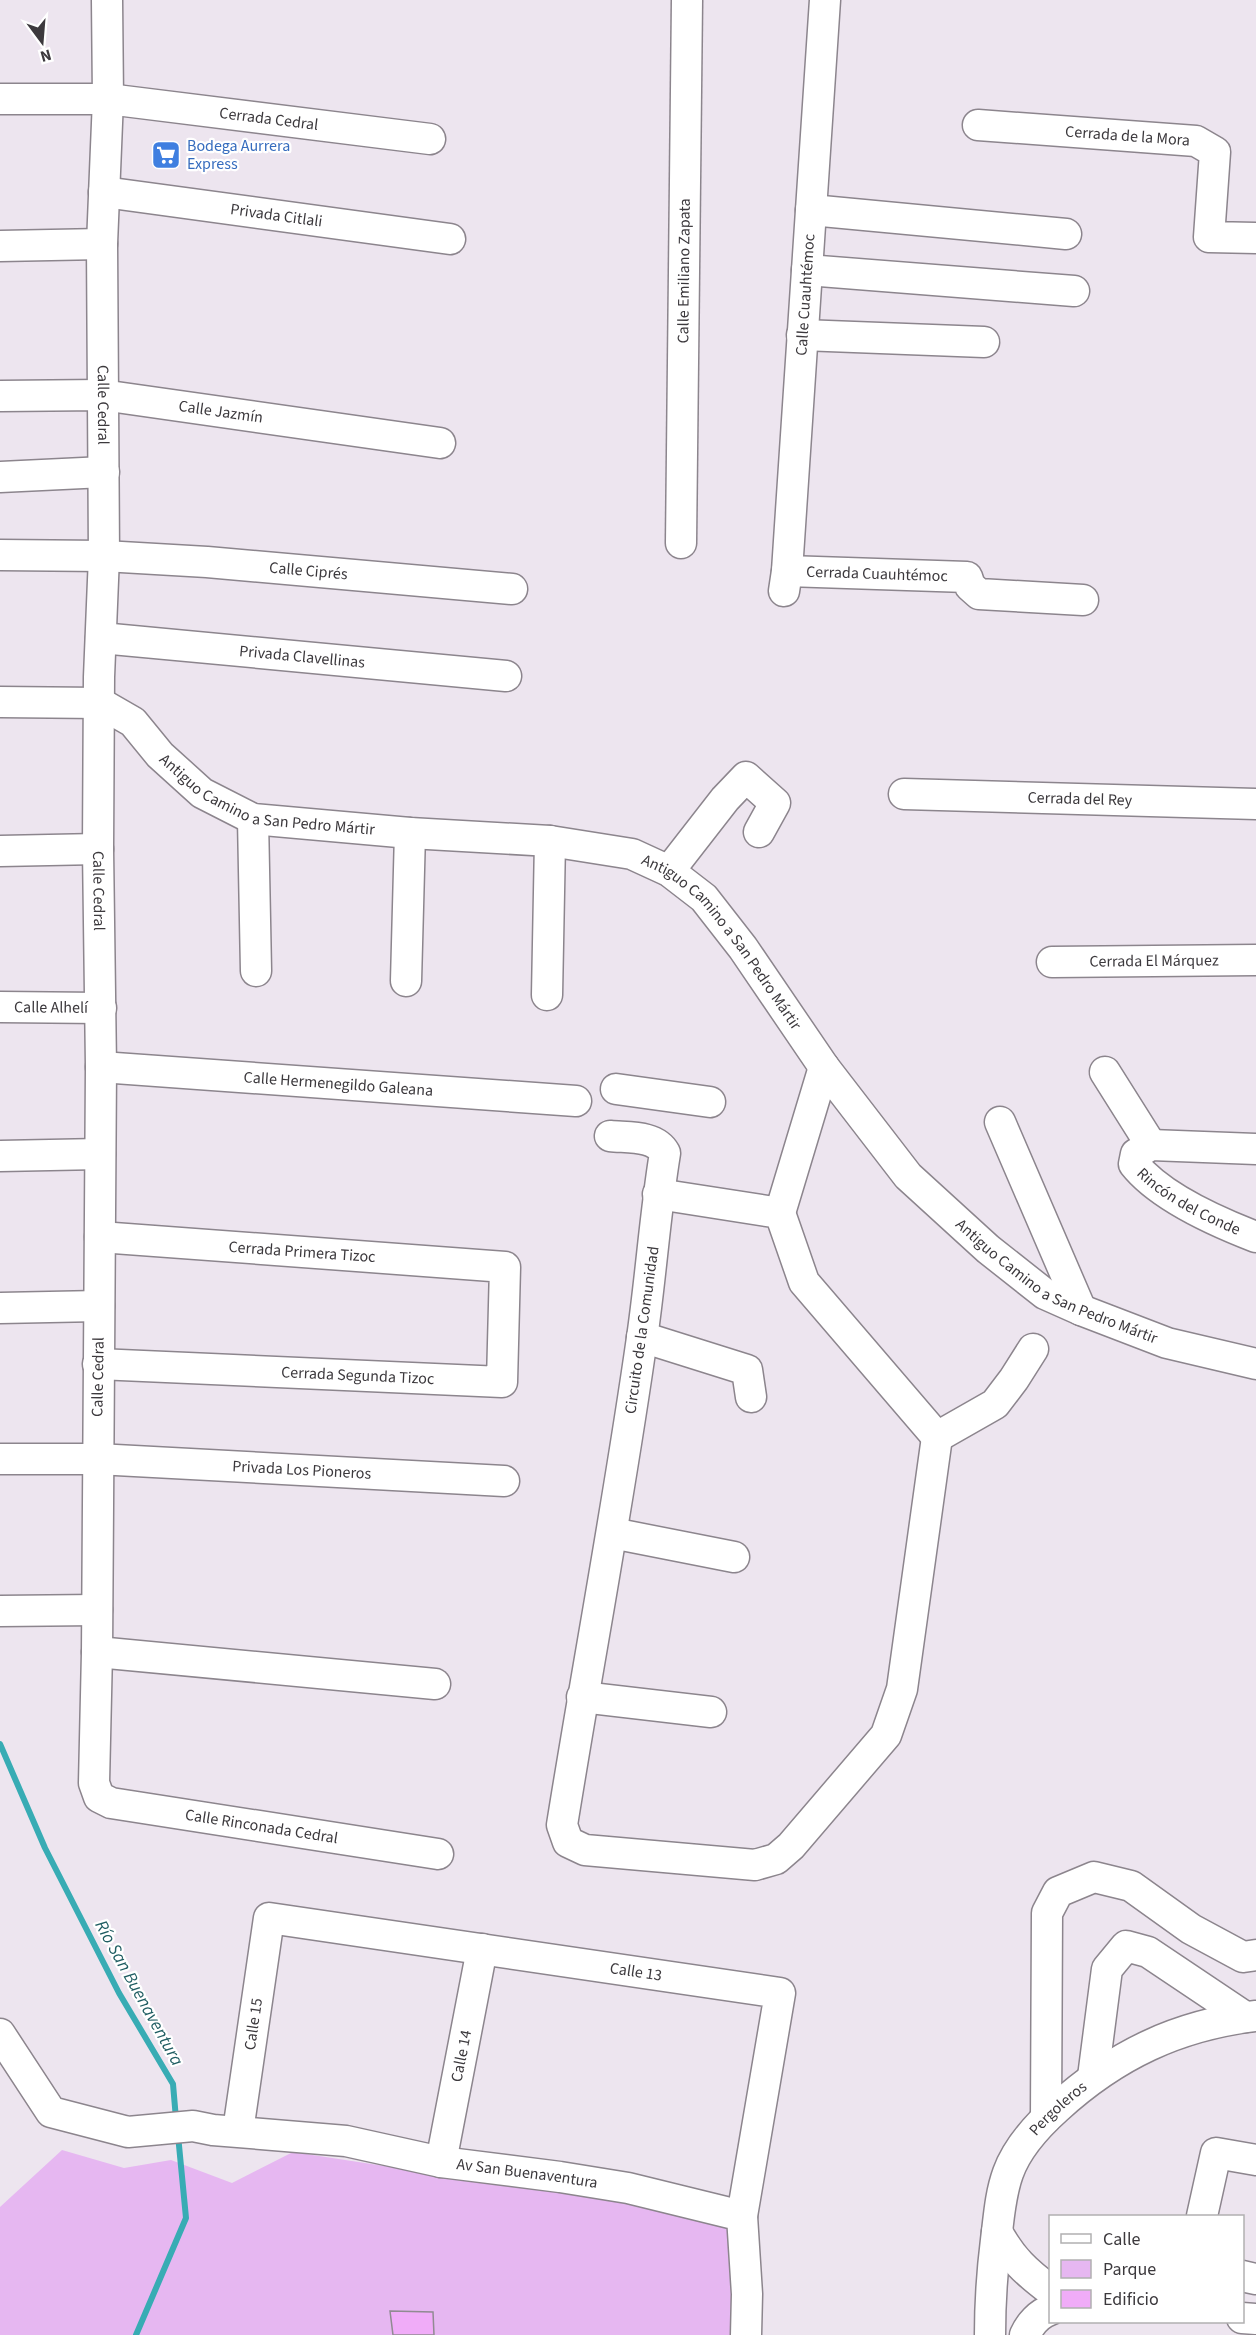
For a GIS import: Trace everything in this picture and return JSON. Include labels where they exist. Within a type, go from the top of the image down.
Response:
[{"type":"street","name":"Calle Cedral","points":[[94,1783],[101,1067],[98,849],[105,472],[102,394],[102,244],[108,99],[107,0]]},
{"type":"street","name":"Calle Emiliano Zapata","points":[[681,543],[687,0]]},
{"type":"street","name":"Calle Cuauhtémoc","points":[[785,581],[825,0]]},
{"type":"street","name":"Cerrada Cedral","points":[[0,99],[108,99],[430,139]]},
{"type":"street","name":"Cerrada de la Mora","points":[[978,125],[1196,141],[1215,152],[1209,237],[1256,238]]},
{"type":"street","name":"Privada Citlali","points":[[104,192],[450,238]]},
{"type":"street","points":[[811,210],[1066,234]]},
{"type":"street","points":[[0,246],[102,244]]},
{"type":"street","points":[[807,270],[1074,291]]},
{"type":"street","points":[[802,335],[984,342]]},
{"type":"street","name":"Calle Jazmín","points":[[0,396],[102,394],[441,443]]},
{"type":"street","points":[[0,477],[105,472]]},
{"type":"street","name":"Calle Ciprés","points":[[0,555],[104,556],[207,562],[512,589]]},
{"type":"street","name":"Cerrada Cuauhtémoc","points":[[785,581],[967,577],[970,586],[979,594],[1083,600]]},
{"type":"street","name":"Privada Clavellinas","points":[[101,638],[506,676]]},
{"type":"street","points":[[0,702],[100,703]]},
{"type":"street","name":"Antiguo Camino a San Pedro Mártir","points":[[100,703],[133,722],[160,755],[202,793],[253,819],[410,833],[550,841],[632,854],[669,871],[704,898],[743,948],[824,1067],[908,1176],[988,1249],[1045,1294],[1081,1310],[1167,1343],[1256,1364]]},
{"type":"street","points":[[669,871],[725,799],[746,777],[774,803],[759,832]]},
{"type":"street","name":"Cerrada del Rey","points":[[904,794],[1256,804]]},
{"type":"street","points":[[253,819],[256,970]]},
{"type":"street","points":[[406,981],[410,833]]},
{"type":"street","points":[[547,995],[550,841]]},
{"type":"street","points":[[0,851],[98,849]]},
{"type":"street","name":"Cerrada El Márquez","points":[[1052,962],[1256,960]]},
{"type":"street","name":"Calle Alhelí","points":[[0,1007],[101,1008]]},
{"type":"street","name":"Calle Hermenegildo Galeana","points":[[101,1067],[576,1101]]},
{"type":"street","points":[[824,1067],[780,1213],[804,1282],[937,1437],[995,1404],[1033,1349]]},
{"type":"street","name":"Rincón del Conde","points":[[1105,1072],[1144,1149],[1134,1164],[1145,1178],[1214,1221],[1256,1238]]},
{"type":"street","points":[[616,1089],[710,1102]]},
{"type":"street","points":[[610,1136],[652,1141],[663,1095]]},
{"type":"street","points":[[1000,1122],[1081,1310]]},
{"type":"street","name":"Circuito de la Comunidad","points":[[652,1141],[660,1145],[665,1153],[658,1194],[653,1257],[612,1533],[582,1696],[562,1825],[568,1842],[585,1850],[755,1865],[776,1859],[791,1846],[886,1735],[902,1689],[937,1437]]},
{"type":"street","points":[[1144,1149],[1256,1149]]},
{"type":"street","points":[[0,1156],[100,1154]]},
{"type":"street","points":[[658,1194],[780,1213]]},
{"type":"street","name":"Cerrada Primera Tizoc","points":[[100,1237],[505,1268]]},
{"type":"street","name":"Cerrada Segunda Tizoc","points":[[98,1364],[501,1382],[505,1268]]},
{"type":"street","points":[[0,1308],[99,1306]]},
{"type":"street","points":[[642,1337],[747,1370],[751,1397]]},
{"type":"street","name":"Privada Los Pioneros","points":[[0,1459],[97,1459],[504,1481]]},
{"type":"street","points":[[612,1533],[734,1557]]},
{"type":"street","points":[[0,1611],[97,1610]]},
{"type":"street","points":[[97,1652],[435,1684]]},
{"type":"street","points":[[582,1696],[711,1713]]},
{"type":"street","name":"Calle Rinconada Cedral","points":[[94,1783],[99,1797],[111,1803],[438,1854]]},
{"type":"street","points":[[1046,2118],[1047,1913],[1058,1892],[1094,1877],[1131,1886],[1191,1929],[1243,1957],[1256,1955]]},
{"type":"street","name":"Calle 13","points":[[269,1918],[780,1993],[742,2216]]},
{"type":"street","name":"Calle 15","points":[[238,2131],[269,1918]]},
{"type":"street","points":[[1093,2077],[1107,1969],[1126,1946],[1148,1952],[1251,2017]]},
{"type":"street","name":"Calle 14","points":[[441,2162],[482,1949]]},
{"type":"street","name":"Pergoleros","points":[[990,2335],[990,2293],[998,2208],[1009,2171],[1024,2144],[1046,2118],[1093,2077],[1113,2063],[1189,2030],[1251,2017]]},
{"type":"street","name":"Av San Buenaventura","points":[[0,2034],[51,2112],[128,2132],[193,2126],[213,2130],[346,2141],[441,2162],[628,2188],[742,2216]]},
{"type":"street","points":[[1202,2215],[1216,2153],[1256,2160]]},
{"type":"street","points":[[742,2216],[747,2294],[746,2335]]},
{"type":"street","points":[[997,2232],[1011,2256],[1049,2289]]},
{"type":"street","points":[[1025,2335],[1030,2326],[1044,2312],[1049,2310]]},
{"type":"green space","points":[[62,2150],[124,2168],[171,2160],[232,2183],[293,2152],[607,2200],[733,2222],[736,2335],[0,2335],[0,2207]]},
{"type":"building","points":[[390,2311],[433,2312],[434,2335],[393,2335]]},
{"type":"waterway","name":"Río San Buenaventura","points":[[0,1744],[45,1848],[119,1993],[173,2084],[176,2119]]},
{"type":"waterway","name":"Río San Buenaventura","points":[[136,2335],[186,2218],[178,2135]]},
{"type":"place","name":"Bodega Aurrera Express","points":[[166,155]]}]
